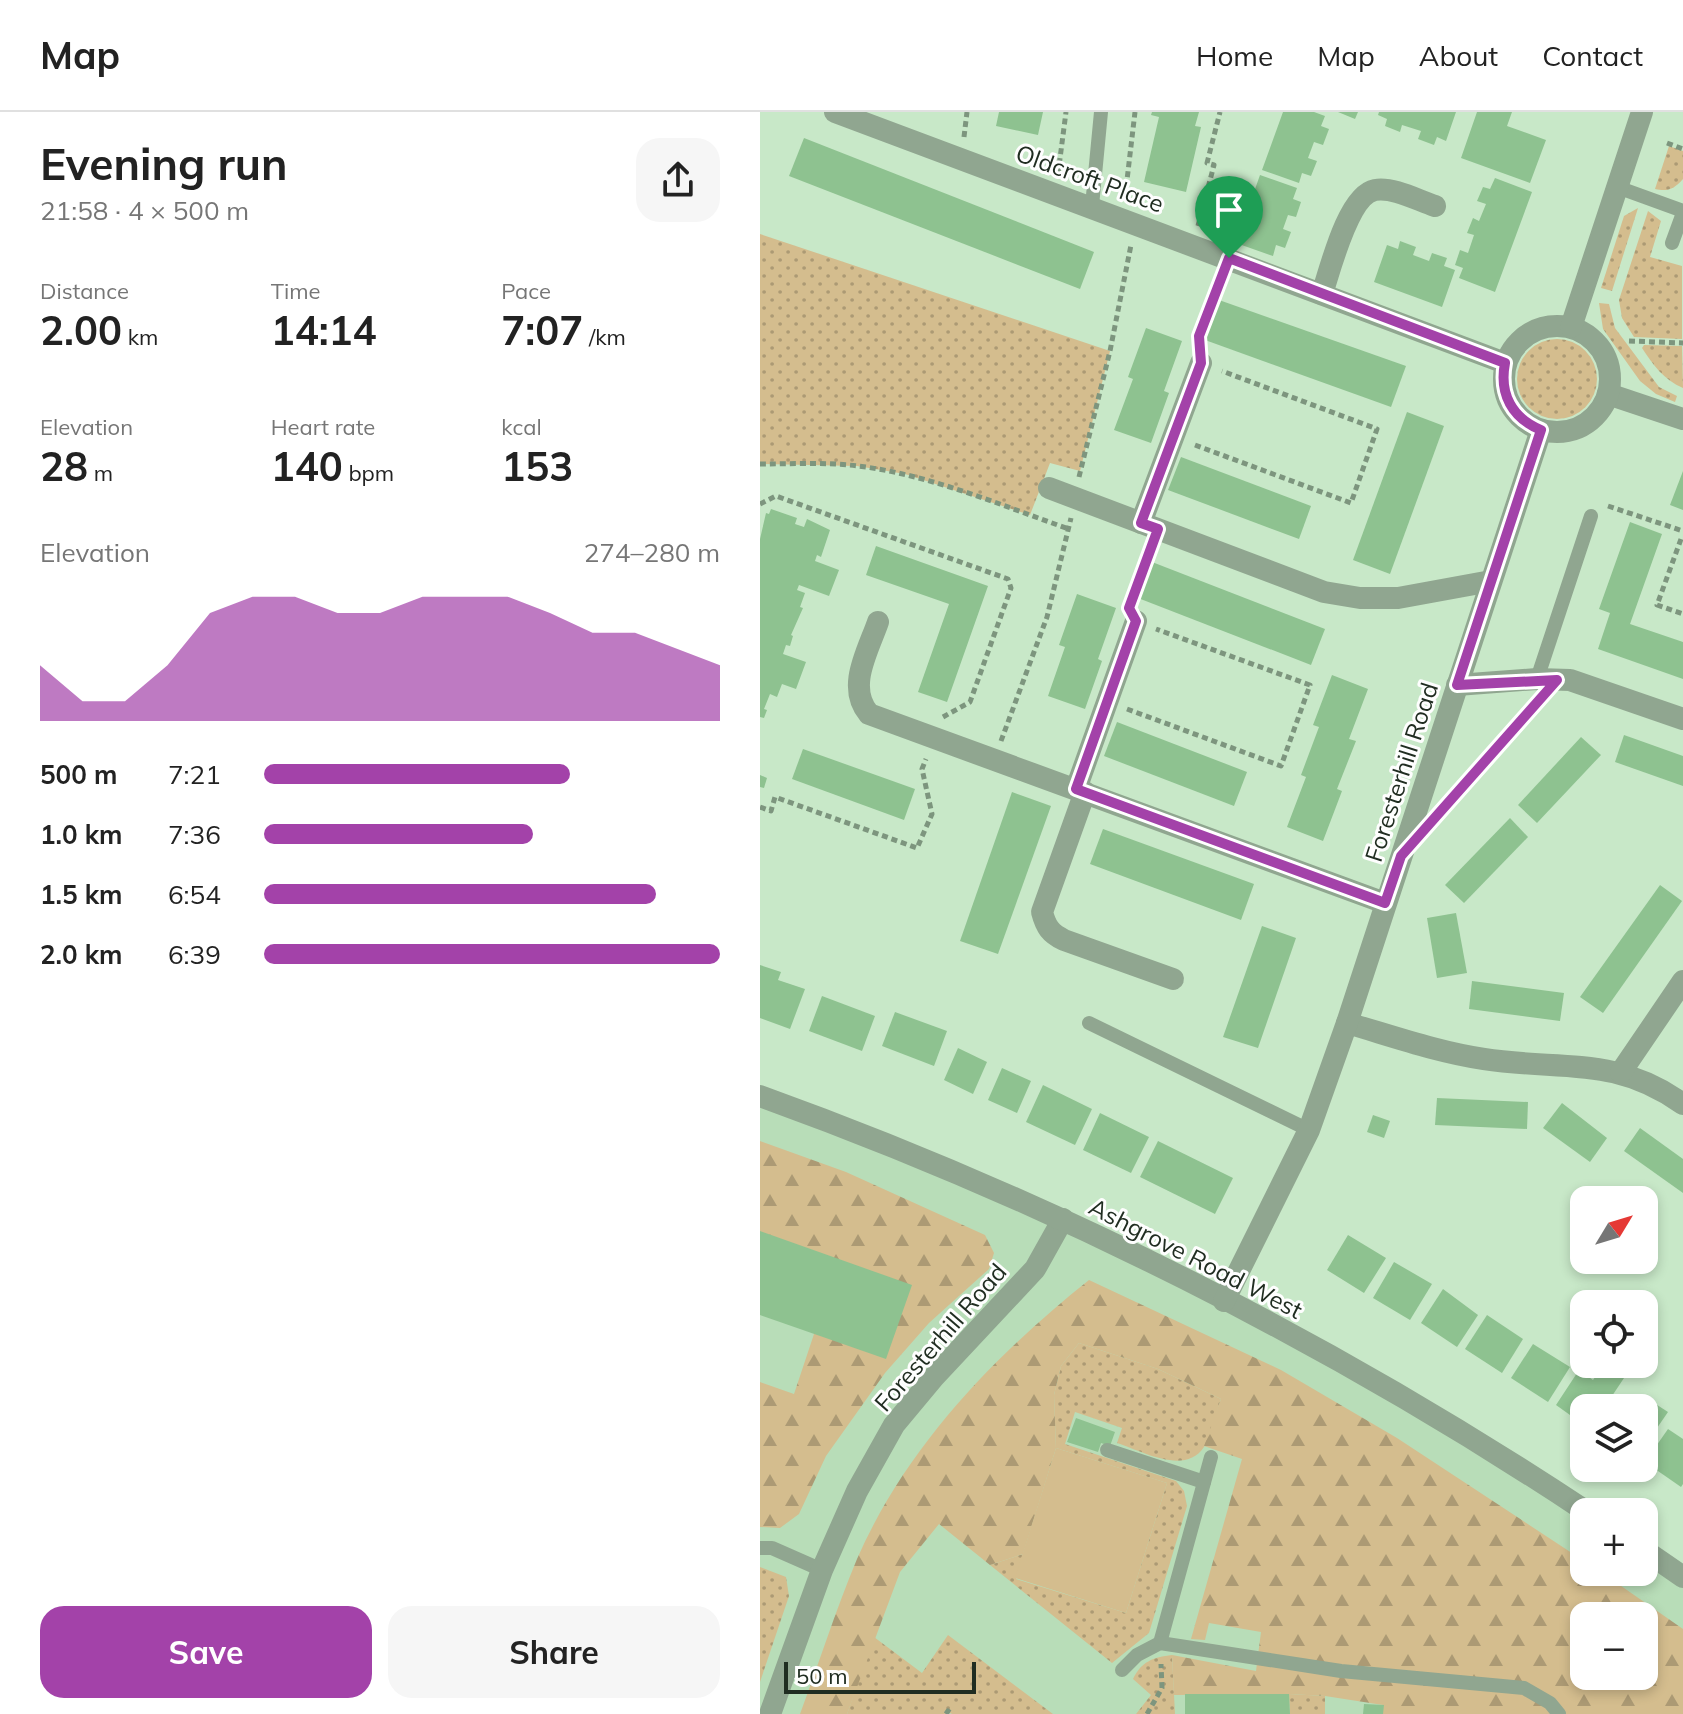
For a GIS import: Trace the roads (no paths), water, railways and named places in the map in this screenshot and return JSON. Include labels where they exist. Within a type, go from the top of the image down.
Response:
[{"type":"street","name":"Oldcroft Place","points":[[835,112],[1505,363]]},
{"type":"street","points":[[1571,327],[1641,112]]},
{"type":"street","points":[[1322,294],[1350,215],[1359,200],[1372,190],[1389,190],[1435,206]]},
{"type":"street","points":[[1551,325],[1571,327],[1587,334],[1607,360],[1610,377],[1608,394],[1598,412],[1582,426],[1562,432],[1541,430],[1523,420],[1509,404],[1503,383],[1505,363],[1515,345],[1531,332],[1551,325]]},
{"type":"street","points":[[1150,526],[1174,437],[1201,363]]},
{"type":"street","points":[[1608,394],[1683,419]]},
{"type":"street","name":"Foresterhill Road","points":[[1224,1301],[1309,1130],[1347,1023],[1541,430]]},
{"type":"street","points":[[1049,488],[1324,592],[1398,598],[1491,581]]},
{"type":"street","points":[[1136,621],[1107,702],[1042,912],[1051,933],[1064,940],[1173,979]]},
{"type":"street","points":[[878,622],[857,692],[861,705],[869,714],[1385,903]]},
{"type":"street","points":[[1457,685],[1547,679],[1594,687],[1683,719]]},
{"type":"street","points":[[1621,1072],[1683,981]]},
{"type":"street","points":[[1347,1023],[1443,1051],[1484,1059],[1621,1072],[1644,1080],[1683,1104]]},
{"type":"street","name":"Ashgrove Road West","points":[[760,1096],[849,1129],[1063,1219],[1313,1347],[1434,1416],[1570,1501]]},
{"type":"street","name":"Foresterhill Road","points":[[770,1714],[822,1570],[857,1491],[894,1425],[934,1377],[1035,1269],[1063,1219]]},
{"type":"street","points":[[1658,1560],[1683,1577]]},
{"type":"lane","points":[[1092,206],[1101,112]]},
{"type":"lane","points":[[1617,187],[1683,212],[1672,243]]},
{"type":"lane","points":[[1547,679],[1591,516]]},
{"type":"lane","points":[[1089,1023],[1309,1130]]},
{"type":"lane","points":[[1107,1450],[1204,1482]]},
{"type":"lane","points":[[1160,1643],[1211,1457]]},
{"type":"lane","points":[[760,1548],[772,1548],[822,1570]]},
{"type":"lane","points":[[1122,1670],[1137,1655],[1160,1643],[1341,1671],[1524,1688],[1550,1703],[1559,1714]]}]
